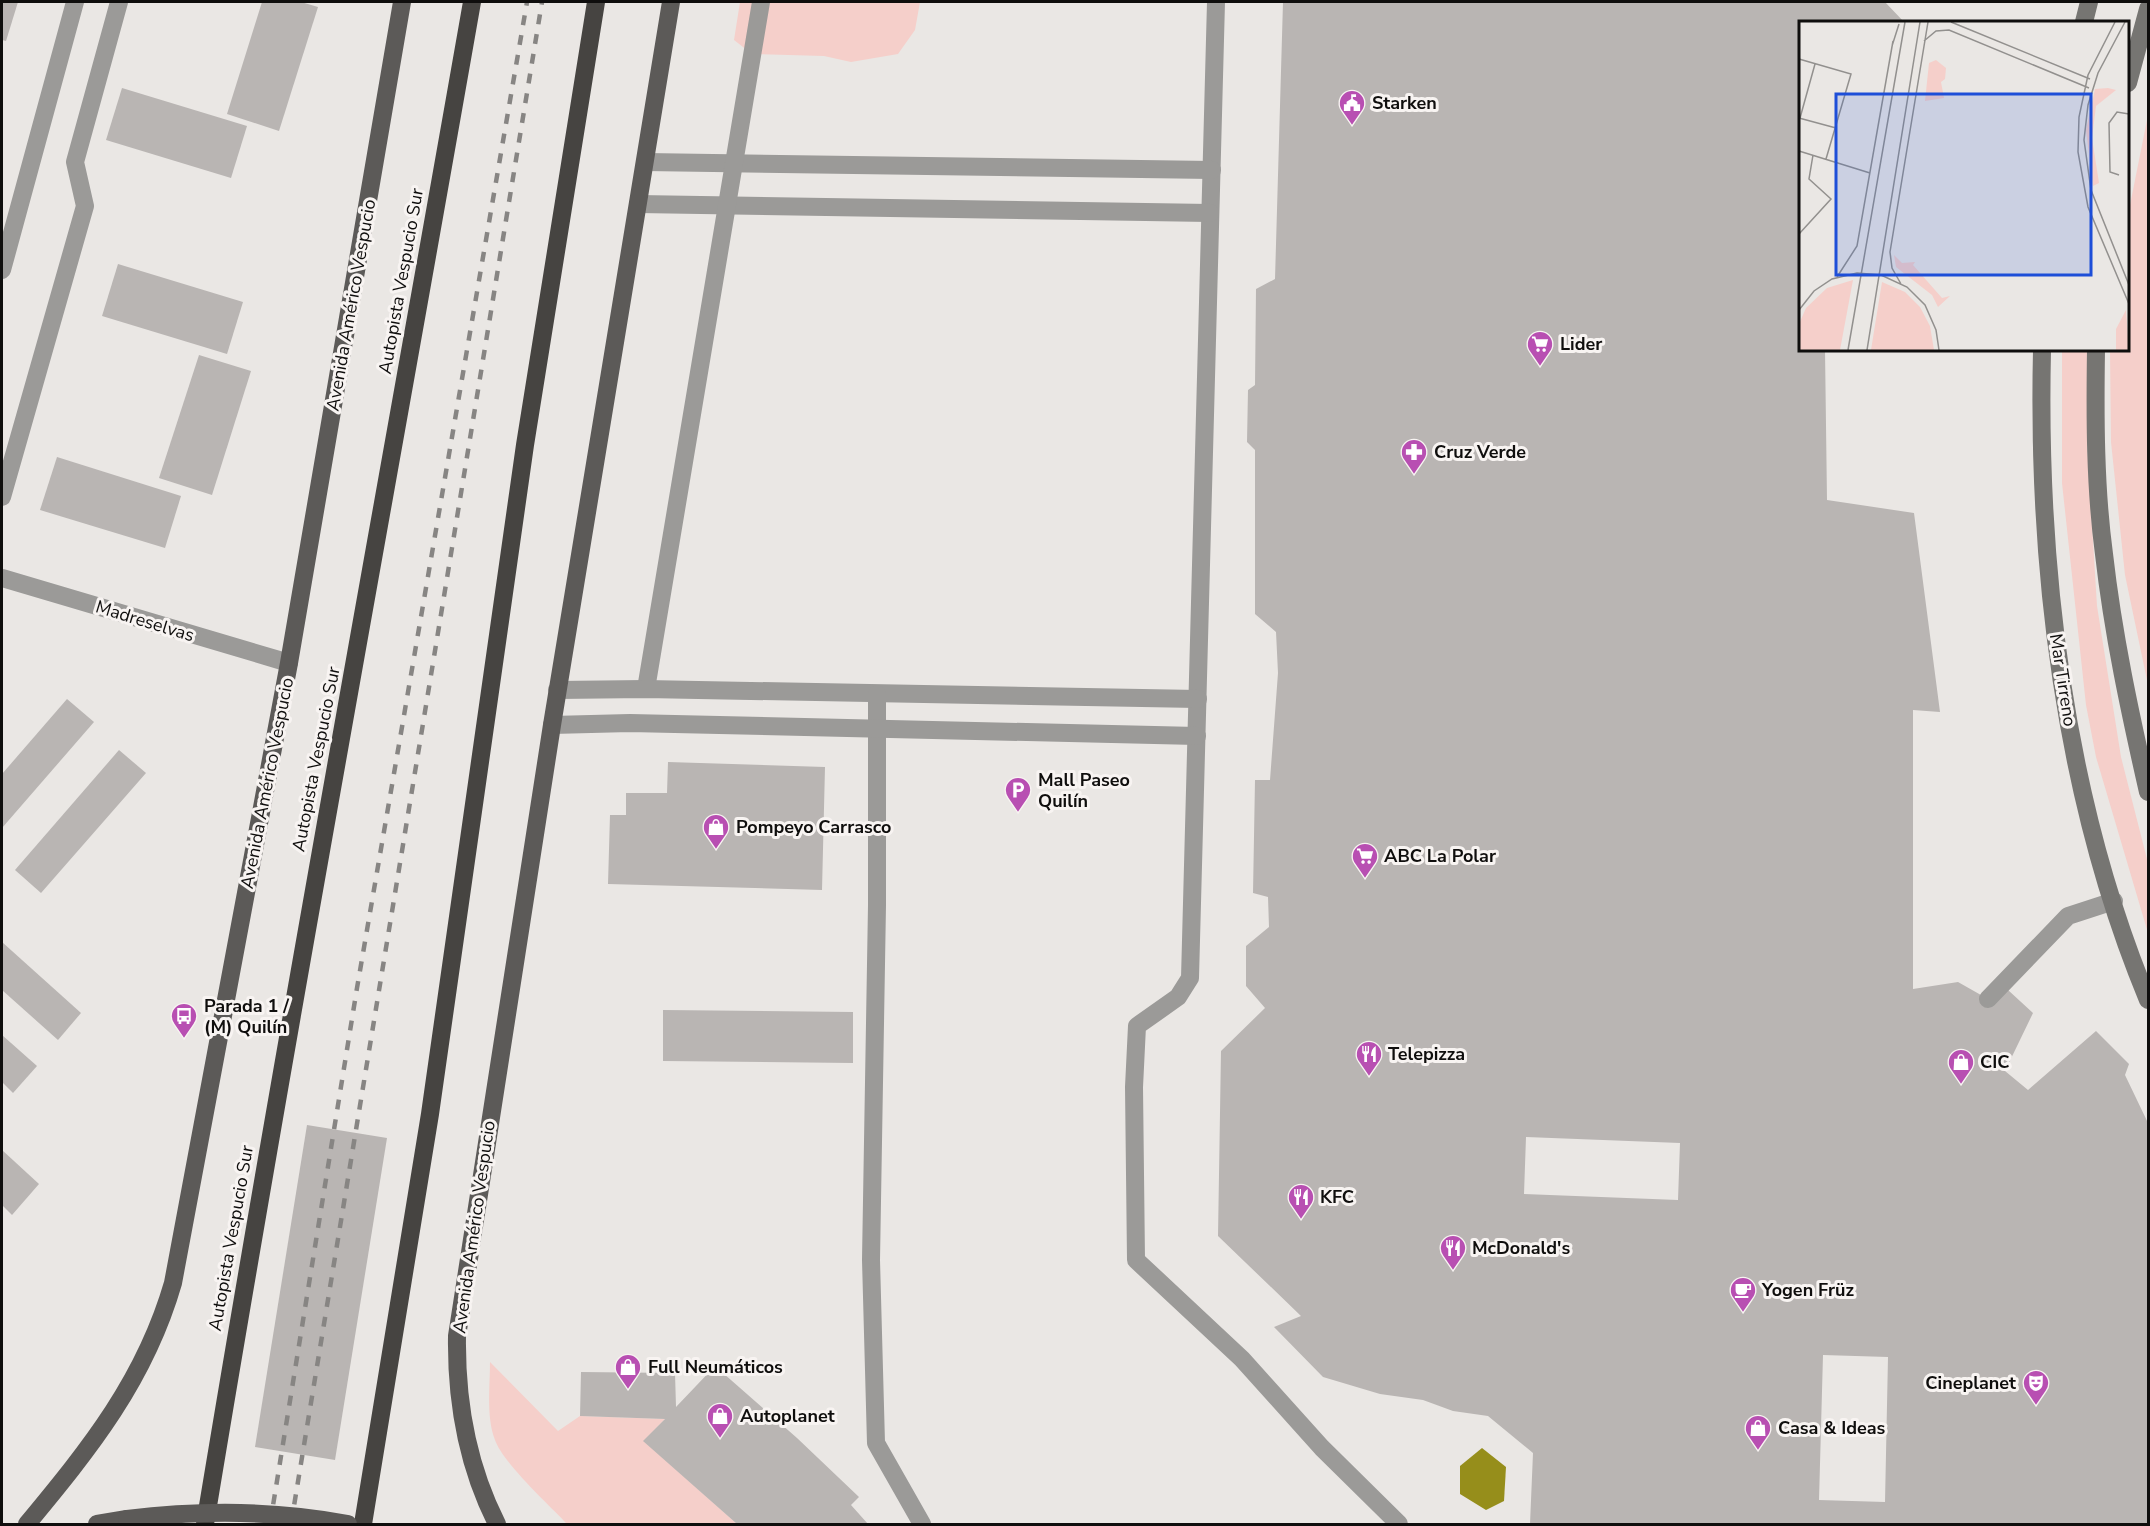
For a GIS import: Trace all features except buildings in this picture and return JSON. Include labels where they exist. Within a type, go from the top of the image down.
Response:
[{"type":"highway","name":"Autopista Vespucio Sur","points":[[205,1524],[294,989],[360,640],[472,2]]},
{"type":"highway","points":[[363,1524],[432,1103],[525,446],[596,2]]},
{"type":"main road","name":"Avenida Américo Vespucio","points":[[27,1524],[102,1432],[135,1380],[165,1309],[183,1236],[289,663],[402,2]]},
{"type":"main road","name":"Avenida Américo Vespucio","points":[[497,1524],[475,1473],[466,1440],[456,1376],[457,1336],[557,690],[671,2]]},
{"type":"main road","points":[[97,1524],[127,1519],[217,1512],[262,1513],[348,1524]]},
{"type":"street","points":[[2,270],[75,2]]},
{"type":"street","points":[[2,497],[85,206],[75,162],[119,2]]},
{"type":"street","points":[[646,689],[761,2]]},
{"type":"street","points":[[1216,2],[1190,978],[1178,997],[1137,1026],[1134,1087],[1137,1260],[1242,1359],[1322,1448],[1399,1524]]},
{"type":"street","points":[[2084,21],[2089,2]]},
{"type":"street","points":[[2129,76],[2148,9]]},
{"type":"street","points":[[645,162],[1212,170]]},
{"type":"street","points":[[638,204],[1210,213]]},
{"type":"street","name":"Mar Tirreno","points":[[2042,351],[2042,487],[2054,622],[2076,756],[2091,822],[2114,902],[2148,992]]},
{"type":"street","points":[[2096,351],[2098,469],[2103,553],[2129,713],[2148,792]]},
{"type":"street","name":"Madreselvas","points":[[2,578],[289,663]]},
{"type":"street","points":[[557,690],[646,689],[1198,699]]},
{"type":"street","points":[[877,694],[877,905],[871,1260],[876,1443],[922,1524]]},
{"type":"street","points":[[552,725],[630,723],[1197,736]]},
{"type":"street","points":[[1988,999],[2068,916],[2114,902]]},
{"type":"shaded area","points":[[740,2],[920,2],[915,30],[898,54],[851,62],[824,56],[752,54],[734,40]]},
{"type":"shaded area","points":[[2148,115],[2148,685],[2125,575],[2111,442],[2110,351],[2129,351],[2129,210]]},
{"type":"shaded area","points":[[2062,351],[2089,351],[2087,444],[2097,606],[2121,757],[2148,863],[2148,933],[2096,757],[2086,705],[2062,483]]},
{"type":"shaded area","points":[[490,1362],[558,1431],[580,1416],[665,1419],[644,1441],[737,1524],[567,1524],[517,1472],[495,1440],[489,1412]]},
{"type":"shaded area","points":[[1482,1448],[1506,1467],[1504,1501],[1486,1510],[1460,1494],[1460,1466]]},
{"type":"railway","points":[[270,1524],[357,988],[527,2]]},
{"type":"railway","points":[[291,1524],[542,2]]},
{"type":"place","name":"Starken","points":[[1352,126]]},
{"type":"place","name":"Lider","points":[[1540,367]]},
{"type":"place","name":"Cruz Verde","points":[[1414,475]]},
{"type":"place","name":"Mall Paseo Quilín","points":[[1018,813]]},
{"type":"place","name":"Pompeyo Carrasco","points":[[716,850]]},
{"type":"place","name":"ABC La Polar","points":[[1365,879]]},
{"type":"place","name":"Parada 1 / (M) Quilín","points":[[184,1039]]},
{"type":"place","name":"Telepizza","points":[[1369,1077]]},
{"type":"place","name":"CIC","points":[[1961,1085]]},
{"type":"place","name":"KFC","points":[[1301,1220]]},
{"type":"place","name":"McDonald's","points":[[1453,1271]]},
{"type":"place","name":"Yogen Früz","points":[[1743,1313]]},
{"type":"place","name":"Full Neumáticos","points":[[628,1390]]},
{"type":"place","name":"Cineplanet","points":[[2036,1406]]},
{"type":"place","name":"Autoplanet","points":[[720,1439]]},
{"type":"place","name":"Casa & Ideas","points":[[1758,1451]]}]
